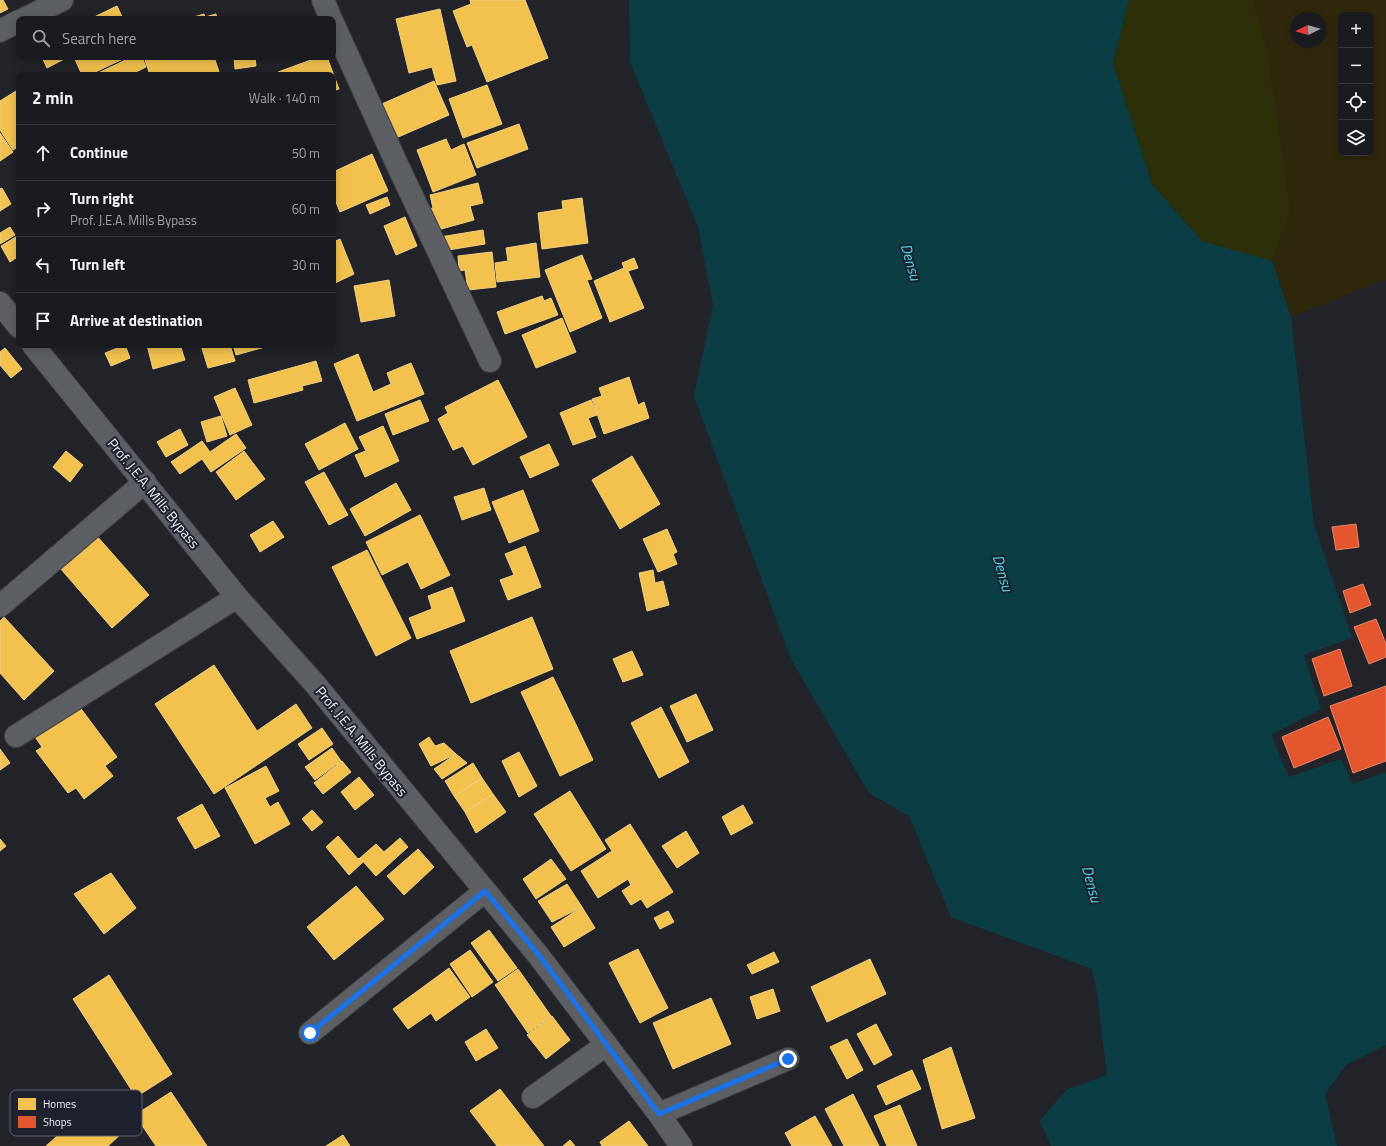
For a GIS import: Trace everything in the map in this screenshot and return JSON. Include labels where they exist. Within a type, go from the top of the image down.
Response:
[{"type":"street","points":[[30,16],[62,0]]},
{"type":"street","points":[[323,0],[330,16]]},
{"type":"street","points":[[0,31],[16,23]]},
{"type":"street","points":[[336,29],[396,162],[490,361]]},
{"type":"street","points":[[0,303],[16,323]]},
{"type":"street","name":"Prof. J.E.A. Mills Bypass","points":[[35,348],[146,482],[237,596],[315,684],[538,954],[659,1114],[681,1146]]},
{"type":"street","points":[[0,606],[146,482]]},
{"type":"street","points":[[16,736],[237,596]]},
{"type":"street","points":[[310,1033],[485,891]]},
{"type":"street","points":[[533,1097],[606,1045]]},
{"type":"street","points":[[659,1114],[788,1059]]},
{"type":"green space","points":[[1129,0],[1253,0],[1267,48],[1291,211],[1272,261],[1202,241],[1152,184],[1113,63]]},
{"type":"sand","points":[[1253,0],[1386,0],[1386,279],[1291,317],[1272,261],[1291,211],[1267,48]]},
{"type":"water","name":"Densu","points":[[629,0],[1129,0],[1113,63],[1152,184],[1202,241],[1272,261],[1291,317],[1314,525],[1352,638],[1304,655],[1321,709],[1271,735],[1289,777],[1341,759],[1353,784],[1386,772],[1386,1045],[1346,1065],[1325,1094],[1337,1146],[1051,1146],[1040,1121],[1066,1090],[1107,1075],[1097,993],[1092,969],[951,917],[909,816],[869,793],[791,659],[694,396],[713,305],[698,227],[630,62]]},
{"type":"building: Homes","points":[[0,0],[3,0],[8,9],[0,13]]},
{"type":"building: Homes","points":[[470,0],[525,0],[548,58],[487,82],[472,45],[467,47],[453,11],[471,4]]},
{"type":"building: Homes","points":[[117,6],[122,16],[96,16]]},
{"type":"building: Homes","points":[[440,9],[456,81],[437,85],[432,67],[409,73],[396,19]]},
{"type":"building: Homes","points":[[43,60],[62,60],[47,68]]},
{"type":"building: Homes","points":[[75,60],[121,60],[95,72],[81,72]]},
{"type":"building: Homes","points":[[126,60],[143,60],[146,67],[136,72],[100,72]]},
{"type":"building: Homes","points":[[145,60],[215,60],[219,72],[149,72]]},
{"type":"building: Homes","points":[[234,60],[255,60],[256,66],[235,69]]},
{"type":"building: Homes","points":[[311,60],[328,60],[333,72],[278,72]]},
{"type":"building: Homes","points":[[336,81],[339,89],[336,90]]},
{"type":"building: Homes","points":[[434,81],[449,115],[389,141],[375,107]]},
{"type":"building: Homes","points":[[487,85],[502,124],[463,138],[449,99]]},
{"type":"building: Homes","points":[[16,91],[16,148],[13,150],[0,130],[0,101]]},
{"type":"building: Homes","points":[[519,124],[528,149],[477,168],[467,143]]},
{"type":"building: Homes","points":[[0,133],[13,152],[0,161]]},
{"type":"building: Homes","points":[[446,139],[451,150],[464,144],[476,175],[433,192],[417,150]]},
{"type":"building: Homes","points":[[372,154],[388,191],[340,212],[336,202],[336,171]]},
{"type":"building: Homes","points":[[478,183],[483,203],[470,206],[474,220],[434,231],[429,209],[433,208],[430,195]]},
{"type":"building: Homes","points":[[2,188],[11,204],[0,211],[0,189]]},
{"type":"building: Homes","points":[[387,197],[390,205],[370,214],[366,205]]},
{"type":"building: Homes","points":[[582,198],[588,243],[542,249],[538,213],[563,209],[562,201]]},
{"type":"building: Homes","points":[[405,217],[417,246],[396,255],[384,226]]},
{"type":"building: Homes","points":[[10,227],[15,235],[0,244],[0,233]]},
{"type":"building: Homes","points":[[483,230],[485,244],[442,251],[440,237]]},
{"type":"building: Homes","points":[[16,237],[16,258],[10,262],[1,246]]},
{"type":"building: Homes","points":[[340,239],[354,274],[336,283],[336,241]]},
{"type":"building: Homes","points":[[536,243],[540,277],[497,282],[495,263],[508,261],[506,248]]},
{"type":"building: Homes","points":[[492,252],[496,287],[468,290],[465,270],[459,271],[458,256]]},
{"type":"building: Homes","points":[[582,255],[592,279],[587,280],[602,318],[570,332],[545,270]]},
{"type":"building: Homes","points":[[634,258],[638,268],[628,271],[644,308],[610,322],[594,281],[624,268],[622,263]]},
{"type":"building: Homes","points":[[389,280],[395,316],[361,322],[354,286]]},
{"type":"building: Homes","points":[[542,296],[544,301],[551,298],[558,315],[505,334],[497,312]]},
{"type":"building: Homes","points":[[562,318],[576,352],[536,368],[522,335]]},
{"type":"building: Homes","points":[[5,348],[22,369],[11,378],[0,365],[0,352]]},
{"type":"building: Homes","points":[[118,348],[126,348],[130,358],[111,366],[105,353]]},
{"type":"building: Homes","points":[[148,348],[181,348],[185,360],[153,369]]},
{"type":"building: Homes","points":[[202,348],[231,348],[235,361],[208,368]]},
{"type":"building: Homes","points":[[234,348],[261,348],[236,355]]},
{"type":"building: Homes","points":[[358,354],[373,392],[391,384],[387,373],[411,363],[424,394],[357,421],[334,364]]},
{"type":"building: Homes","points":[[316,361],[322,381],[302,386],[303,390],[254,403],[248,380]]},
{"type":"building: Homes","points":[[629,377],[638,405],[644,402],[649,418],[604,434],[592,399],[602,396],[599,388]]},
{"type":"building: Homes","points":[[498,380],[527,437],[473,465],[463,446],[453,450],[438,419],[448,413],[445,407]]},
{"type":"building: Homes","points":[[235,388],[252,425],[230,435],[214,397]]},
{"type":"building: Homes","points":[[420,400],[429,421],[393,435],[385,414]]},
{"type":"building: Homes","points":[[591,400],[597,415],[588,418],[596,437],[573,445],[560,413]]},
{"type":"building: Homes","points":[[221,416],[227,436],[207,442],[201,422]]},
{"type":"building: Homes","points":[[345,423],[358,449],[319,470],[305,444]]},
{"type":"building: Homes","points":[[383,426],[399,461],[365,477],[355,455],[366,451],[359,437]]},
{"type":"building: Homes","points":[[180,429],[188,445],[166,457],[157,442]]},
{"type":"building: Homes","points":[[236,434],[246,448],[211,472],[202,459],[180,474],[171,462],[202,441],[210,452]]},
{"type":"building: Homes","points":[[549,444],[559,465],[530,478],[520,457]]},
{"type":"building: Homes","points":[[66,451],[83,465],[70,482],[53,467]]},
{"type":"building: Homes","points":[[244,451],[265,479],[236,500],[216,472]]},
{"type":"building: Homes","points":[[632,456],[660,504],[620,529],[592,480]]},
{"type":"building: Homes","points":[[324,472],[348,515],[329,525],[305,482]]},
{"type":"building: Homes","points":[[396,483],[411,510],[365,536],[350,509]]},
{"type":"building: Homes","points":[[484,488],[491,510],[462,520],[454,497]]},
{"type":"building: Homes","points":[[523,490],[539,531],[509,543],[492,502]]},
{"type":"building: Homes","points":[[420,515],[450,575],[421,589],[408,562],[382,575],[366,542]]},
{"type":"building: Homes","points":[[273,521],[284,537],[260,552],[250,535]]},
{"type":"building: Homes","points":[[667,529],[677,552],[673,554],[677,564],[658,572],[643,539]]},
{"type":"building: Homes","points":[[96,535],[149,595],[112,628],[60,568]]},
{"type":"building: Homes","points":[[525,546],[541,587],[508,600],[500,580],[514,575],[505,554]]},
{"type":"building: Homes","points":[[367,550],[411,638],[376,656],[332,567]]},
{"type":"building: Homes","points":[[653,570],[655,583],[663,581],[669,605],[647,611],[639,573]]},
{"type":"building: Homes","points":[[452,587],[465,621],[417,639],[409,618],[432,609],[428,596]]},
{"type":"building: Homes","points":[[4,617],[54,671],[24,700],[0,673],[0,621]]},
{"type":"building: Homes","points":[[532,617],[553,669],[471,703],[450,651]]},
{"type":"building: Homes","points":[[632,651],[643,675],[623,682],[613,659]]},
{"type":"building: Homes","points":[[214,665],[257,731],[296,704],[312,728],[214,794],[155,704]]},
{"type":"building: Homes","points":[[553,677],[593,760],[560,776],[521,692]]},
{"type":"building: Homes","points":[[696,694],[713,730],[687,742],[670,706]]},
{"type":"building: Homes","points":[[76,702],[117,757],[105,766],[113,776],[84,799],[76,788],[68,793],[36,751],[42,747],[33,734]]},
{"type":"building: Homes","points":[[661,707],[689,762],[659,778],[631,723]]},
{"type":"building: Homes","points":[[322,728],[333,744],[309,760],[298,744]]},
{"type":"building: Homes","points":[[429,737],[435,746],[444,743],[456,754],[431,766],[419,744]]},
{"type":"building: Homes","points":[[332,748],[341,761],[315,780],[305,767]]},
{"type":"building: Homes","points":[[0,749],[10,763],[0,770]]},
{"type":"building: Homes","points":[[519,752],[537,786],[519,797],[502,761]]},
{"type":"building: Homes","points":[[456,754],[467,763],[442,779],[434,769]]},
{"type":"building: Homes","points":[[342,761],[351,772],[323,794],[314,783]]},
{"type":"building: Homes","points":[[473,763],[482,778],[454,796],[445,781]]},
{"type":"building: Homes","points":[[266,766],[279,791],[265,798],[270,807],[278,802],[290,824],[255,844],[225,788]]},
{"type":"building: Homes","points":[[359,777],[374,795],[355,810],[341,792]]},
{"type":"building: Homes","points":[[482,778],[493,794],[465,812],[454,796]]},
{"type":"building: Homes","points":[[570,791],[606,849],[571,871],[534,814]]},
{"type":"building: Homes","points":[[493,794],[506,812],[476,833],[465,812]]},
{"type":"building: Homes","points":[[202,804],[220,836],[195,849],[177,818]]},
{"type":"building: Homes","points":[[743,805],[753,823],[731,835],[722,817]]},
{"type":"building: Homes","points":[[312,810],[323,822],[312,831],[302,819]]},
{"type":"building: Homes","points":[[630,824],[673,892],[647,908],[641,899],[631,905],[622,891],[631,885],[628,879],[598,898],[581,871],[612,851],[605,840]]},
{"type":"building: Homes","points":[[686,831],[699,853],[677,868],[662,846]]},
{"type":"building: Homes","points":[[338,836],[358,859],[359,858],[363,862],[349,875],[326,847]]},
{"type":"building: Homes","points":[[400,838],[408,847],[376,876],[360,858],[376,844],[384,852]]},
{"type":"building: Homes","points":[[0,839],[6,846],[0,851]]},
{"type":"building: Homes","points":[[418,849],[434,867],[404,895],[387,876]]},
{"type":"building: Homes","points":[[551,859],[566,879],[536,899],[523,879]]},
{"type":"building: Homes","points":[[111,873],[136,908],[104,934],[74,894]]},
{"type":"building: Homes","points":[[567,884],[582,907],[552,922],[538,901]]},
{"type":"building: Homes","points":[[356,886],[384,919],[334,960],[307,927]]},
{"type":"building: Homes","points":[[582,907],[595,928],[564,947],[551,927]]},
{"type":"building: Homes","points":[[668,911],[674,922],[660,929],[654,918]]},
{"type":"building: Homes","points":[[489,930],[517,968],[498,981],[471,943]]},
{"type":"building: Homes","points":[[638,949],[668,1008],[640,1023],[609,963]]},
{"type":"building: Homes","points":[[470,950],[493,982],[472,997],[450,964]]},
{"type":"building: Homes","points":[[774,952],[779,962],[752,974],[747,965]]},
{"type":"building: Homes","points":[[870,959],[886,994],[827,1022],[811,987]]},
{"type":"building: Homes","points":[[449,968],[470,997],[436,1021],[431,1013],[408,1029],[393,1009]]},
{"type":"building: Homes","points":[[518,969],[551,1016],[528,1033],[495,985]]},
{"type":"building: Homes","points":[[109,975],[172,1074],[142,1093],[142,1090],[132,1090],[73,999]]},
{"type":"building: Homes","points":[[773,989],[780,1011],[757,1019],[750,997]]},
{"type":"building: Homes","points":[[711,998],[731,1044],[673,1069],[653,1023]]},
{"type":"building: Homes","points":[[552,1016],[570,1040],[546,1059],[527,1035]]},
{"type":"building: Homes","points":[[876,1024],[892,1055],[874,1065],[857,1034]]},
{"type":"building: Homes","points":[[486,1029],[498,1048],[476,1061],[465,1042]]},
{"type":"building: Homes","points":[[847,1039],[863,1070],[847,1079],[830,1047]]},
{"type":"building: Homes","points":[[951,1047],[975,1118],[942,1129],[923,1060]]},
{"type":"building: Homes","points":[[912,1070],[921,1089],[886,1105],[877,1086]]},
{"type":"building: Homes","points":[[500,1089],[544,1146],[497,1146],[470,1111]]},
{"type":"building: Homes","points":[[171,1092],[207,1146],[156,1146],[142,1125],[142,1111]]},
{"type":"building: Homes","points":[[853,1094],[879,1146],[844,1146],[825,1109]]},
{"type":"building: Homes","points":[[900,1105],[917,1146],[887,1146],[874,1116]]},
{"type":"building: Homes","points":[[815,1116],[832,1146],[792,1146],[785,1133]]},
{"type":"building: Homes","points":[[629,1121],[648,1146],[602,1146],[600,1142]]},
{"type":"building: Homes","points":[[343,1135],[350,1146],[326,1146]]},
{"type":"building: Homes","points":[[57,1136],[119,1136],[108,1146],[46,1146]]},
{"type":"building: Homes","points":[[570,1140],[575,1146],[563,1146]]},
{"type":"building: Shops","points":[[1356,524],[1359,547],[1336,550],[1332,527]]},
{"type":"building: Shops","points":[[1363,584],[1371,605],[1350,613],[1343,591]]},
{"type":"building: Shops","points":[[1376,619],[1386,644],[1386,657],[1369,664],[1354,627]]},
{"type":"building: Shops","points":[[1340,649],[1352,686],[1324,696],[1312,659]]},
{"type":"building: Shops","points":[[1386,686],[1386,761],[1353,773],[1330,706]]},
{"type":"building: Shops","points":[[1328,717],[1341,749],[1294,768],[1282,737]]},
{"type":"route","points":[[310,1033],[485,891],[538,954],[659,1114],[788,1059]]}]
